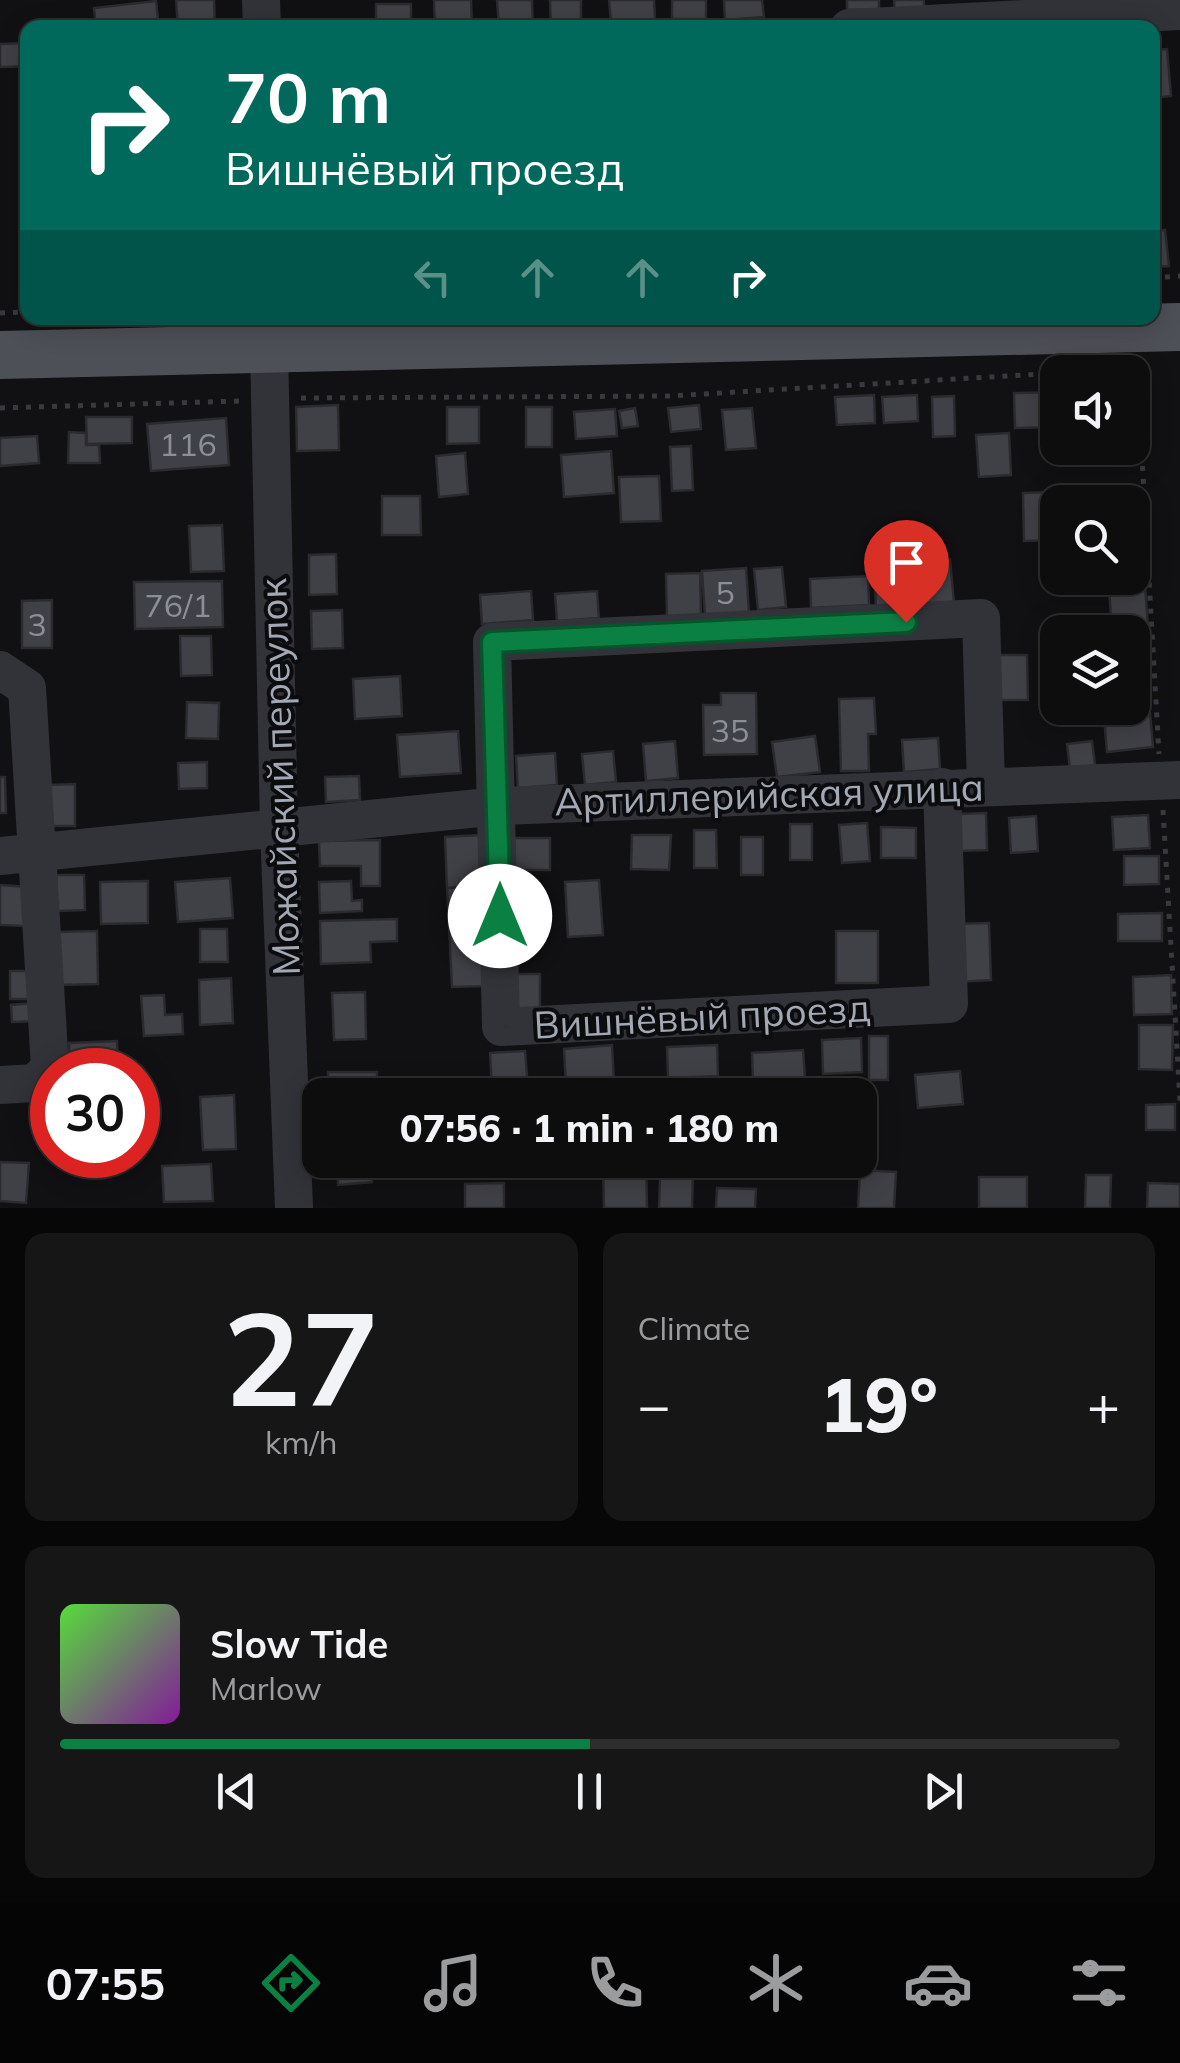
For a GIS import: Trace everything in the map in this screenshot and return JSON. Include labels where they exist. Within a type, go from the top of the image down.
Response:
[{"type":"main road","points":[[0,355],[1180,327]]},
{"type":"street","points":[[1004,20],[1180,11]]},
{"type":"street","name":"Можайский переулок","points":[[269,347],[279,828],[294,1208]]},
{"type":"street","name":"Вишнёвый проезд","points":[[942,788],[949,1004],[500,1027],[499,806],[492,642],[981,618],[986,785]]},
{"type":"street","points":[[0,670],[27,688],[50,1068],[36,1083],[0,1085]]},
{"type":"street","name":"Артиллерийская улица","points":[[0,856],[499,806],[1170,780]]},
{"type":"path","points":[[0,408],[270,399],[669,396],[1040,374]]},
{"type":"path","points":[[1145,465],[1170,780],[1180,1101]]},
{"type":"building","points":[[176,0],[214,0],[215,20],[177,20]]},
{"type":"building","points":[[434,0],[471,0],[472,20],[435,20]]},
{"type":"building","points":[[497,0],[532,0],[533,20],[498,20]]},
{"type":"building","points":[[550,0],[581,0],[581,20],[551,20]]},
{"type":"building","points":[[609,0],[654,0],[655,19],[611,20]]},
{"type":"building","points":[[672,0],[706,0],[706,19],[672,19]]},
{"type":"building","points":[[724,0],[762,0],[764,17],[725,20]]},
{"type":"building","points":[[847,0],[879,0],[879,9],[847,10]]},
{"type":"building","points":[[894,0],[924,0],[924,10],[895,12]]},
{"type":"building","points":[[156,1],[158,20],[95,20],[94,8]]},
{"type":"building","points":[[376,4],[411,4],[411,20],[376,20]]},
{"type":"building","points":[[20,43],[20,66],[0,67],[0,44]]},
{"type":"building","points":[[1160,49],[1167,49],[1171,96],[1160,97]]},
{"type":"building","points":[[1160,230],[1165,230],[1169,266],[1160,267]]},
{"type":"building","points":[[1040,392],[1040,427],[1015,428],[1014,393]]},
{"type":"building","points":[[874,395],[875,423],[837,425],[835,397]]},
{"type":"building","points":[[917,395],[918,421],[884,423],[882,397]]},
{"type":"building","points":[[954,396],[955,436],[933,437],[932,397]]},
{"type":"building","points":[[338,405],[339,450],[297,451],[296,407]]},
{"type":"building","points":[[699,405],[701,429],[671,432],[668,408]]},
{"type":"building","points":[[447,407],[479,407],[479,443],[447,444]]},
{"type":"building","points":[[526,407],[552,407],[552,447],[526,447]]},
{"type":"building","points":[[635,408],[638,426],[622,428],[619,411]]},
{"type":"building","points":[[752,408],[756,448],[726,450],[722,410]]},
{"type":"building","points":[[615,409],[617,436],[576,439],[574,412]]},
{"type":"building","points":[[86,417],[132,417],[132,443],[87,444]]},
{"type":"building","points":[[226,418],[229,465],[151,471],[147,424]]},
{"type":"building","points":[[69,432],[86,433],[86,445],[99,445],[100,463],[68,463]]},
{"type":"building","points":[[1009,433],[1011,475],[979,477],[976,435]]},
{"type":"building","points":[[37,436],[39,463],[0,466],[0,438]]},
{"type":"building","points":[[691,446],[693,490],[672,491],[670,447]]},
{"type":"building","points":[[611,451],[614,493],[564,497],[561,455]]},
{"type":"building","points":[[465,453],[468,494],[439,497],[436,456]]},
{"type":"building","points":[[659,476],[661,521],[621,522],[619,477]]},
{"type":"building","points":[[1040,492],[1040,541],[1024,541],[1023,493]]},
{"type":"building","points":[[382,496],[420,496],[421,535],[382,535]]},
{"type":"building","points":[[222,525],[224,571],[191,572],[189,526]]},
{"type":"building","points":[[336,554],[337,594],[309,595],[309,555]]},
{"type":"building","points":[[950,559],[954,603],[920,605],[916,562]]},
{"type":"building","points":[[782,567],[786,607],[758,610],[754,569]]},
{"type":"building","points":[[746,568],[749,613],[705,616],[702,571]]},
{"type":"building","points":[[700,573],[701,616],[667,617],[666,574]]},
{"type":"building","points":[[868,576],[869,605],[811,608],[810,579]]},
{"type":"building","points":[[222,581],[223,627],[135,629],[134,582]]},
{"type":"building","points":[[894,583],[895,610],[876,610],[875,584]]},
{"type":"building","points":[[531,591],[533,620],[482,624],[480,595]]},
{"type":"building","points":[[597,591],[599,618],[557,621],[555,594]]},
{"type":"building","points":[[1109,595],[1146,595],[1147,615],[1111,615]]},
{"type":"building","points":[[52,600],[52,648],[22,648],[22,601]]},
{"type":"building","points":[[342,610],[343,648],[312,649],[311,611]]},
{"type":"building","points":[[180,636],[211,636],[212,675],[181,676]]},
{"type":"building","points":[[995,655],[1027,655],[1028,700],[996,700]]},
{"type":"building","points":[[400,676],[402,716],[355,719],[353,679]]},
{"type":"building","points":[[721,693],[756,693],[757,754],[704,755],[703,705],[721,705]]},
{"type":"building","points":[[874,698],[876,734],[868,734],[869,771],[841,771],[839,699]]},
{"type":"building","points":[[187,702],[219,703],[218,739],[186,738]]},
{"type":"building","points":[[1150,713],[1153,747],[1107,752],[1105,725],[1150,725]]},
{"type":"building","points":[[458,731],[461,773],[400,777],[397,735]]},
{"type":"building","points":[[815,736],[820,772],[777,777],[772,742]]},
{"type":"building","points":[[938,738],[940,769],[904,772],[902,740]]},
{"type":"building","points":[[675,741],[678,778],[646,781],[643,744]]},
{"type":"building","points":[[1092,741],[1095,765],[1070,769],[1067,744]]},
{"type":"building","points":[[613,751],[616,782],[585,785],[582,754]]},
{"type":"building","points":[[555,753],[557,785],[518,788],[516,756]]},
{"type":"building","points":[[207,762],[207,788],[179,789],[178,763]]},
{"type":"building","points":[[359,776],[360,800],[326,802],[325,777]]},
{"type":"building","points":[[0,777],[5,777],[6,813],[0,813]]},
{"type":"building","points":[[75,784],[75,826],[48,826],[48,785]]},
{"type":"building","points":[[986,813],[987,850],[958,851],[957,814]]},
{"type":"building","points":[[1148,815],[1150,848],[1114,850],[1112,817]]},
{"type":"building","points":[[1036,816],[1038,851],[1011,853],[1009,818]]},
{"type":"building","points":[[867,823],[870,861],[842,863],[839,825]]},
{"type":"building","points":[[790,824],[812,824],[812,860],[790,860]]},
{"type":"building","points":[[881,827],[916,828],[916,858],[881,858]]},
{"type":"building","points":[[694,830],[716,830],[717,868],[694,868]]},
{"type":"building","points":[[479,835],[481,886],[447,888],[445,837]]},
{"type":"building","points":[[632,835],[671,835],[669,870],[631,869]]},
{"type":"building","points":[[741,837],[763,837],[763,875],[741,875]]},
{"type":"building","points":[[514,838],[550,838],[550,870],[514,870]]},
{"type":"building","points":[[380,840],[380,886],[361,886],[361,866],[320,866],[319,841]]},
{"type":"building","points":[[1124,856],[1159,856],[1159,884],[1124,885]]},
{"type":"building","points":[[56,875],[84,875],[85,910],[57,911]]},
{"type":"building","points":[[230,878],[233,918],[178,922],[175,882]]},
{"type":"building","points":[[599,880],[603,935],[568,937],[565,882]]},
{"type":"building","points":[[148,881],[148,923],[101,924],[100,882]]},
{"type":"building","points":[[351,881],[352,901],[362,900],[362,911],[320,913],[319,882]]},
{"type":"building","points":[[0,885],[29,887],[27,926],[0,925]]},
{"type":"building","points":[[481,886],[486,986],[452,987],[447,888]]},
{"type":"building","points":[[1162,913],[1162,941],[1118,941],[1118,914]]},
{"type":"building","points":[[397,919],[397,941],[370,942],[371,962],[321,964],[320,921]]},
{"type":"building","points":[[989,923],[991,980],[957,982],[955,924]]},
{"type":"building","points":[[200,929],[227,929],[228,962],[200,962]]},
{"type":"building","points":[[97,931],[98,984],[57,985],[55,932]]},
{"type":"building","points":[[836,931],[878,931],[878,983],[836,983]]},
{"type":"building","points":[[10,971],[38,971],[37,999],[10,999]]},
{"type":"building","points":[[513,974],[540,974],[540,1012],[512,1012]]},
{"type":"building","points":[[1171,975],[1172,1014],[1134,1015],[1133,977]]},
{"type":"building","points":[[231,978],[233,1023],[200,1025],[199,980]]},
{"type":"building","points":[[365,992],[366,1039],[334,1040],[332,993]]},
{"type":"building","points":[[164,995],[165,1015],[182,1014],[183,1034],[144,1036],[141,996]]},
{"type":"building","points":[[34,1003],[35,1021],[12,1022],[11,1005]]},
{"type":"building","points":[[1139,1025],[1173,1025],[1172,1070],[1139,1069]]},
{"type":"building","points":[[869,1036],[888,1036],[888,1080],[869,1078]]},
{"type":"building","points":[[861,1038],[862,1072],[823,1074],[822,1040]]},
{"type":"building","points":[[117,1041],[117,1048],[69,1048],[69,1043]]},
{"type":"building","points":[[612,1045],[614,1078],[566,1078],[564,1049]]},
{"type":"building","points":[[717,1045],[718,1076],[668,1078],[667,1047]]},
{"type":"building","points":[[803,1050],[805,1078],[753,1078],[752,1053]]},
{"type":"building","points":[[525,1051],[527,1078],[491,1078],[490,1053]]},
{"type":"building","points":[[960,1071],[963,1104],[918,1108],[915,1075]]},
{"type":"building","points":[[328,1072],[377,1072],[377,1078],[328,1078]]},
{"type":"building","points":[[234,1095],[236,1149],[203,1150],[200,1097]]},
{"type":"building","points":[[1175,1104],[1175,1130],[1146,1130],[1146,1105]]},
{"type":"building","points":[[0,1162],[29,1163],[26,1203],[0,1201]]},
{"type":"building","points":[[211,1164],[213,1201],[164,1202],[162,1166]]},
{"type":"building","points":[[877,1171],[896,1172],[894,1208],[858,1208],[860,1178],[877,1178]]},
{"type":"building","points":[[1086,1175],[1111,1175],[1110,1208],[1085,1208]]},
{"type":"building","points":[[979,1177],[1027,1177],[1027,1208],[979,1208]]},
{"type":"building","points":[[338,1178],[372,1178],[372,1182],[338,1185]]},
{"type":"building","points":[[603,1178],[646,1178],[647,1208],[604,1208]]},
{"type":"building","points":[[660,1178],[693,1178],[692,1208],[659,1208]]},
{"type":"building","points":[[504,1183],[504,1208],[465,1208],[465,1184]]},
{"type":"building","points":[[1148,1183],[1180,1184],[1180,1208],[1147,1208]]},
{"type":"building","points":[[717,1188],[756,1189],[755,1208],[716,1208]]},
{"type":"route","points":[[500,916],[492,642],[906,622]]}]
